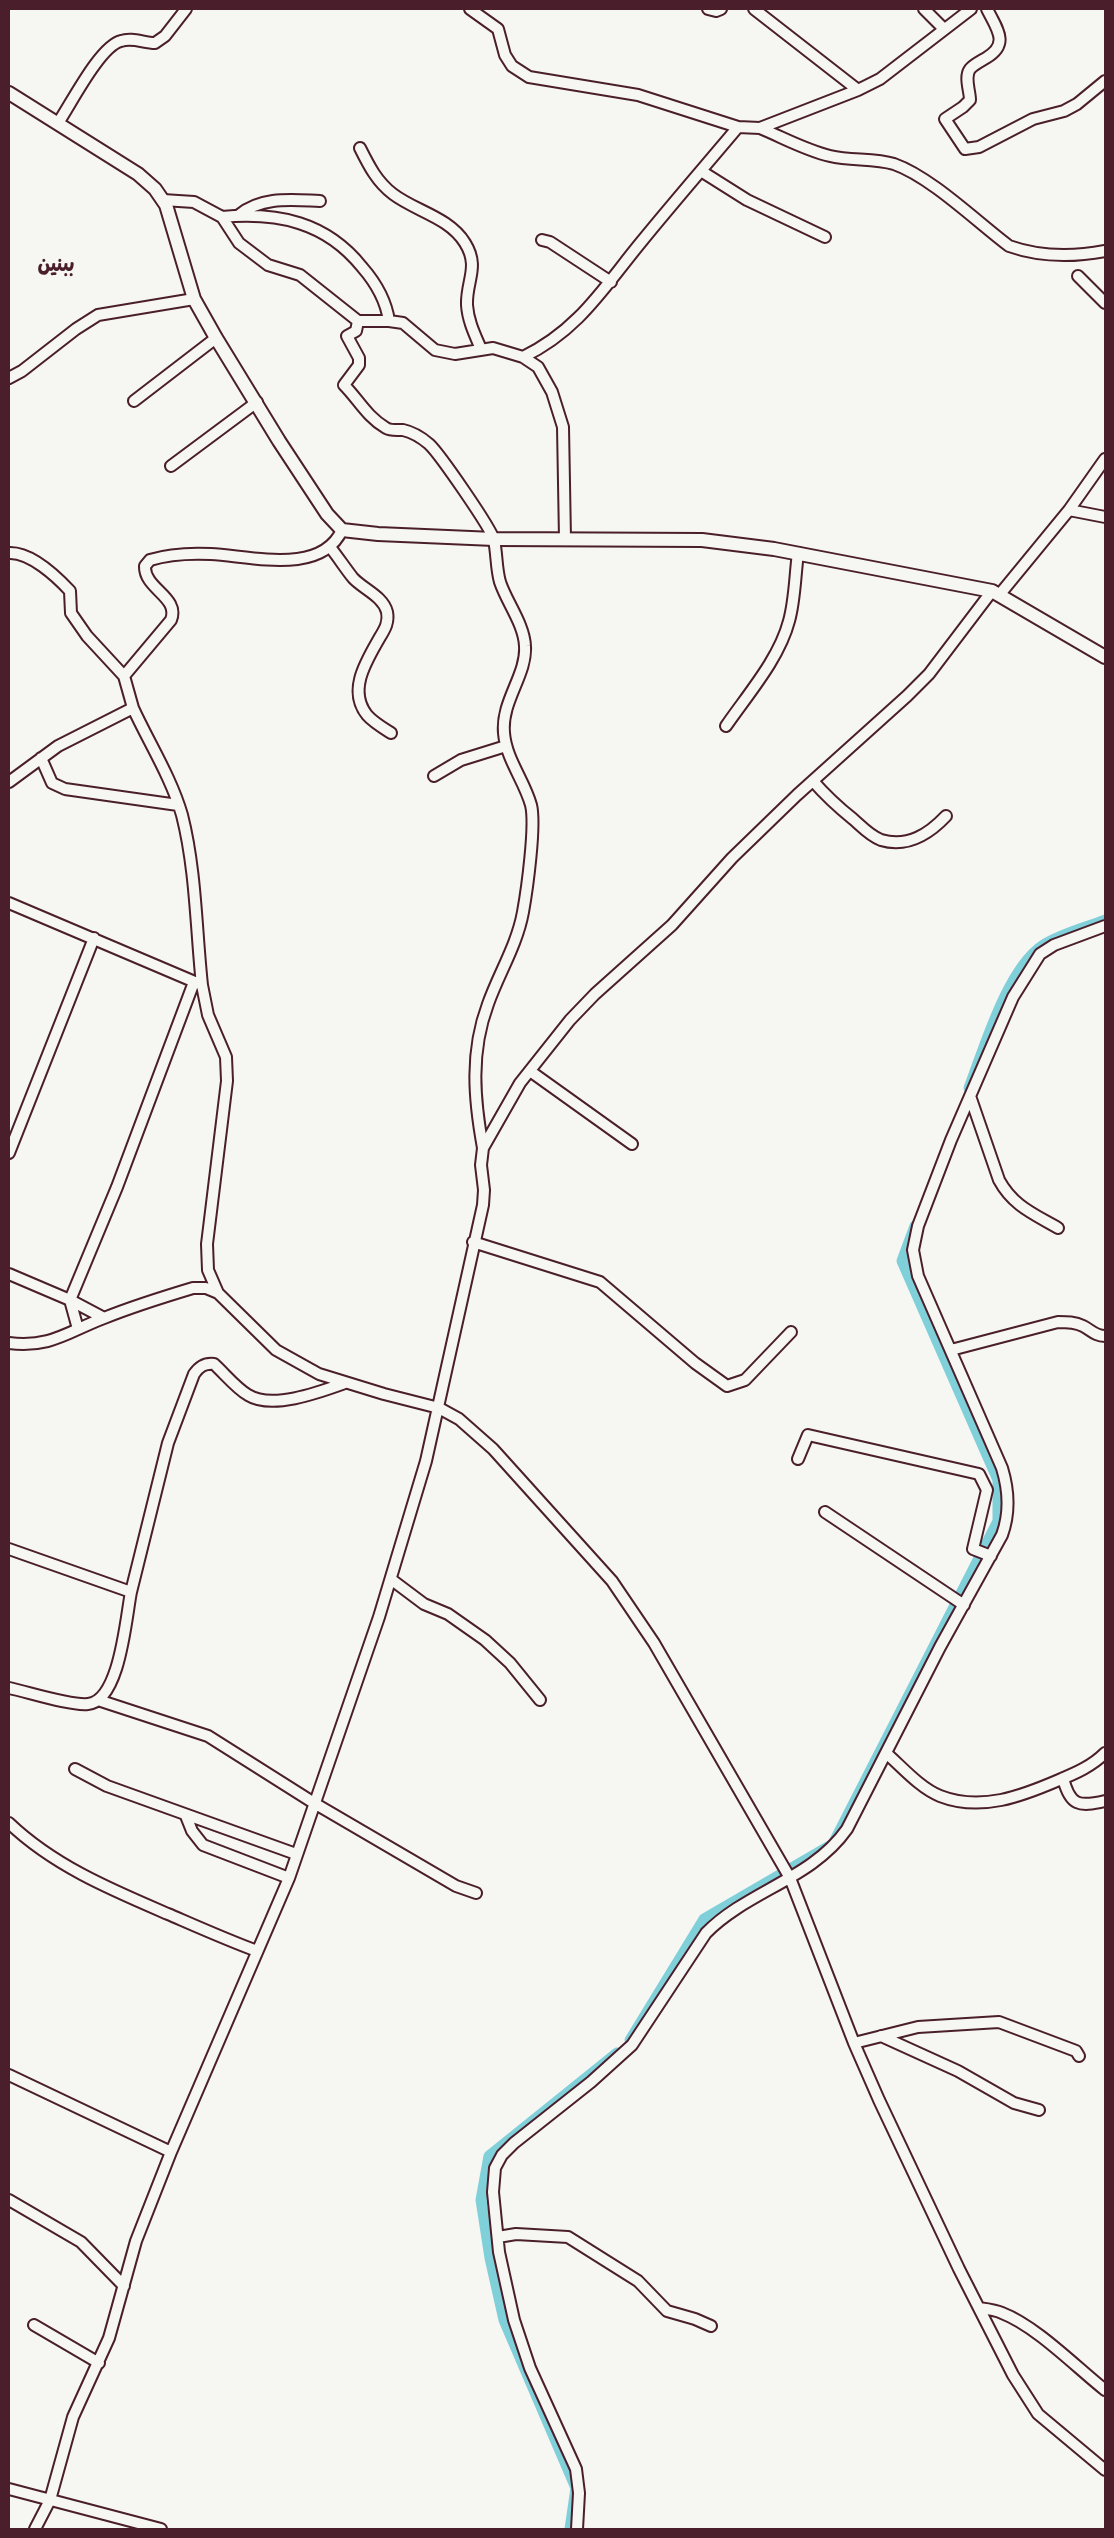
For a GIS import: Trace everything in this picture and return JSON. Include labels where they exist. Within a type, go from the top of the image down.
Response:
[{"type":"main road","points":[[9,93],[138,174],[163,200],[194,299],[279,441],[328,514],[342,530],[378,534],[494,538],[702,540],[798,553],[996,592],[1105,657]]},
{"type":"street","points":[[58,123],[112,44],[126,40],[149,43],[159,42],[186,9]]},
{"type":"street","points":[[470,9],[498,29],[505,55],[512,66],[529,77],[638,95],[738,127],[760,128],[794,144],[831,156],[885,162],[902,168],[958,206],[1009,246],[1076,256],[1105,251]]},
{"type":"street","points":[[708,9],[716,11],[721,9]]},
{"type":"street","points":[[754,9],[858,90]]},
{"type":"street","points":[[924,9],[944,29]]},
{"type":"street","points":[[760,128],[858,90],[880,79],[971,9]]},
{"type":"street","points":[[987,9],[998,32],[999,46],[994,53],[969,69],[967,75],[970,100],[963,108],[945,119],[965,149],[979,147],[1033,119],[1064,111],[1077,104],[1105,81]]},
{"type":"street","points":[[523,357],[566,331],[611,282],[640,243],[738,127]]},
{"type":"street","points":[[360,148],[375,176],[392,194],[446,224],[464,242],[471,255],[473,267],[467,304],[472,328],[480,349]]},
{"type":"street","points":[[701,171],[747,200],[825,237]]},
{"type":"street","points":[[163,200],[194,202],[222,217],[239,243],[268,265],[300,275],[358,321],[403,323],[435,350],[454,354],[493,348],[523,357],[538,367],[545,376],[561,419],[565,460],[566,539]]},
{"type":"street","points":[[239,215],[254,205],[270,201],[320,201]]},
{"type":"street","points":[[222,217],[256,214],[294,222],[312,228],[345,246],[380,291],[389,321]]},
{"type":"street","points":[[542,240],[550,242],[611,282]]},
{"type":"street","points":[[1078,276],[1105,303]]},
{"type":"street","points":[[9,378],[22,371],[76,329],[98,315],[194,299]]},
{"type":"street","points":[[35,2529],[50,2500],[73,2418],[99,2363],[124,2286],[136,2241],[171,2152],[289,1878],[392,1580],[439,1408],[484,1190],[481,1165],[483,1148],[475,1093],[476,1051],[488,1004],[518,931],[523,912],[532,823],[531,806],[527,793],[506,746],[504,736],[504,715],[524,658],[525,643],[496,568],[494,538],[444,462],[430,446],[405,430],[388,429],[381,424],[361,407],[344,386],[359,365],[360,358],[347,336],[356,331],[358,321]]},
{"type":"street","points":[[134,401],[216,338]]},
{"type":"street","points":[[171,466],[257,402]]},
{"type":"street","points":[[483,1148],[530,1070],[570,1020],[594,994],[672,925],[732,858],[929,674],[996,592],[1069,510],[1105,459]]},
{"type":"street","points":[[1069,510],[1105,517]]},
{"type":"street","points":[[124,676],[173,617],[170,603],[147,575],[145,566],[150,560],[185,554],[213,554],[253,560],[290,560],[312,556],[330,547],[338,539],[342,530]]},
{"type":"street","points":[[330,547],[352,577],[384,604],[387,610],[386,628],[362,669],[359,690],[360,703],[367,715],[391,734]]},
{"type":"street","points":[[9,553],[26,556],[70,591],[70,613],[87,636],[124,676],[133,708],[178,805],[189,851],[198,983],[208,1015],[226,1057],[227,1081],[207,1244],[208,1270],[218,1293]]},
{"type":"street","points":[[726,726],[771,660],[784,636],[790,620],[798,553]]},
{"type":"street","points":[[9,782],[58,746],[133,708]]},
{"type":"street","points":[[434,776],[461,760],[506,746]]},
{"type":"street","points":[[41,758],[52,783],[65,789],[178,805]]},
{"type":"street","points":[[813,781],[831,802],[870,834],[881,840],[904,842],[917,839],[931,831],[946,816]]},
{"type":"street","points":[[9,903],[198,983]]},
{"type":"street","points":[[577,2529],[579,2493],[576,2469],[521,2344],[514,2320],[498,2237],[495,2168],[502,2155],[632,2045],[706,1933],[718,1921],[790,1878],[838,1841],[886,1753],[940,1647],[991,1556],[1007,1521],[1007,1484],[1002,1468],[918,1276],[913,1250],[918,1226],[970,1096],[1013,997],[1031,965],[1040,954],[1054,945],[1105,926]]},
{"type":"street","points":[[9,1153],[94,938]]},
{"type":"street","points":[[78,1329],[70,1300],[198,983]]},
{"type":"street","points":[[530,1070],[632,1144]]},
{"type":"street","points":[[970,1096],[999,1180],[1005,1192],[1013,1201],[1058,1228]]},
{"type":"street","points":[[473,1242],[600,1282],[695,1363],[727,1386],[745,1380],[791,1332]]},
{"type":"street","points":[[9,1274],[70,1300],[104,1318]]},
{"type":"street","points":[[9,1342],[38,1344],[53,1341],[104,1318],[193,1288],[206,1288],[218,1293],[276,1350],[304,1367],[345,1383],[439,1408],[459,1418],[493,1449],[612,1581],[654,1643],[790,1878],[854,2042],[959,2268],[1013,2375],[1038,2414],[1105,2470]]},
{"type":"street","points":[[951,1350],[1058,1322],[1073,1322],[1084,1326],[1092,1333],[1105,1336]]},
{"type":"street","points":[[9,1688],[76,1704],[90,1704],[98,1700],[107,1691],[119,1660],[131,1592],[168,1443],[194,1374],[199,1367],[214,1364],[240,1390],[261,1400],[275,1402],[320,1392],[345,1383]]},
{"type":"street","points":[[798,1459],[808,1435],[979,1474],[987,1490],[973,1549],[991,1556]]},
{"type":"street","points":[[825,1512],[964,1605]]},
{"type":"street","points":[[9,1549],[131,1592]]},
{"type":"street","points":[[392,1580],[424,1604],[448,1614],[484,1640],[510,1663],[540,1700]]},
{"type":"street","points":[[98,1700],[208,1736],[314,1803],[456,1886],[476,1893]]},
{"type":"street","points":[[886,1753],[939,1796],[959,1801],[980,1803],[1009,1799],[1063,1778],[1090,1765],[1105,1753]]},
{"type":"street","points":[[75,1770],[107,1786],[296,1854]]},
{"type":"street","points":[[1063,1778],[1066,1792],[1073,1801],[1082,1805],[1105,1802]]},
{"type":"street","points":[[186,1816],[192,1831],[203,1845],[289,1878]]},
{"type":"street","points":[[9,1823],[33,1844],[72,1869],[136,1900],[257,1951]]},
{"type":"street","points":[[854,2042],[918,2027],[999,2022],[1076,2051],[1079,2056]]},
{"type":"street","points":[[881,2036],[958,2071],[1014,2103],[1039,2110]]},
{"type":"street","points":[[9,2075],[171,2152]]},
{"type":"street","points":[[9,2200],[81,2242],[124,2286]]},
{"type":"street","points":[[498,2237],[516,2234],[568,2237],[638,2280],[667,2312],[696,2319],[711,2326]]},
{"type":"street","points":[[980,2308],[1002,2312],[1027,2328],[1054,2346],[1105,2390]]},
{"type":"street","points":[[34,2325],[99,2363]]},
{"type":"street","points":[[9,2489],[161,2529]]},
{"type":"waterway","points":[[969,1088],[989,1032],[1007,991],[1029,957],[1042,946],[1057,938],[1105,920]]},
{"type":"waterway","points":[[630,2040],[704,1919],[833,1844],[998,1521],[998,1480],[902,1261],[915,1226]]},
{"type":"waterway","points":[[570,2529],[576,2488],[504,2320],[490,2258],[481,2200],[489,2156],[617,2053]]},
{"type":"district","name":"ببنين","points":[[56,267]]}]
